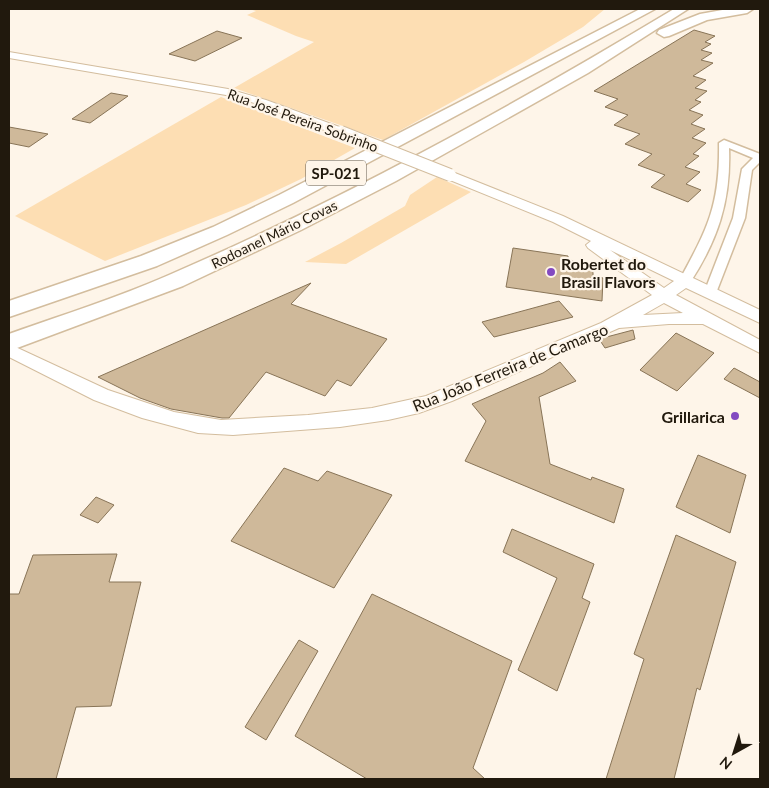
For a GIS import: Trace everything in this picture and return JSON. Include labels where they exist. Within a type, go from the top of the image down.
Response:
[{"type":"highway","points":[[538,66],[622,9]]},
{"type":"highway","name":"Rodoanel Mário Covas","points":[[9,309],[149,261],[220,231],[354,164],[649,9]]},
{"type":"highway","name":"Rodoanel Mário Covas","points":[[9,343],[130,298],[241,252],[389,177],[583,70],[682,9]]},
{"type":"highway","points":[[583,70],[686,23],[704,17],[747,9]]},
{"type":"street","name":"Rua José Pereira Sobrinho","points":[[9,55],[142,76],[228,92],[262,102],[342,132],[558,219],[685,281]]},
{"type":"street","points":[[710,293],[714,277],[739,218],[747,169],[760,157],[724,143],[723,184],[717,216],[710,236],[685,281],[710,293],[760,317]]},
{"type":"street","name":"Rua José Pereira Sobrinho","points":[[558,219],[664,296],[760,347]]},
{"type":"street","name":"Rua João Ferreira de Camargo","points":[[9,350],[52,372],[136,408],[199,425],[255,427],[321,422],[399,411],[421,405],[615,324],[664,296],[685,281]]},
{"type":"street","points":[[615,324],[669,318],[706,319]]},
{"type":"shaded area","points":[[249,9],[605,9],[583,27],[524,62],[383,140],[234,88],[314,42],[247,15],[256,11]]},
{"type":"shaded area","points":[[221,97],[355,148],[301,179],[246,205],[105,261],[15,216]]},
{"type":"shaded area","points":[[437,177],[471,192],[346,264],[305,262],[405,206],[410,195]]},
{"type":"building","points":[[694,30],[715,36],[705,42],[711,44],[701,50],[712,53],[701,60],[713,63],[693,76],[706,80],[695,88],[707,91],[695,100],[701,102],[689,110],[703,115],[691,124],[705,129],[692,138],[706,143],[693,154],[699,156],[685,167],[700,172],[686,184],[701,190],[688,202],[651,187],[665,175],[638,165],[652,154],[625,144],[640,134],[614,125],[628,115],[605,107],[618,99],[594,91]]},
{"type":"building","points":[[217,31],[242,38],[195,61],[169,54]]},
{"type":"building","points":[[111,93],[128,96],[90,123],[72,119]]},
{"type":"building","points":[[9,127],[48,134],[29,147],[9,143]]},
{"type":"building","name":"Robertet do Brasil Flavors","points":[[513,248],[568,256],[568,259],[581,264],[582,269],[593,269],[593,276],[603,278],[602,301],[506,287]]},
{"type":"building","points":[[311,283],[291,304],[387,339],[351,386],[337,380],[325,396],[266,372],[229,418],[222,418],[171,409],[140,398],[98,377]]},
{"type":"building","points":[[559,301],[573,317],[494,337],[482,322]]},
{"type":"building","points":[[633,330],[635,339],[605,348],[599,339]]},
{"type":"building","points":[[676,333],[714,353],[677,391],[640,370]]},
{"type":"building","points":[[560,362],[576,381],[539,397],[550,464],[591,480],[592,477],[624,489],[614,523],[465,461],[486,421],[472,404],[543,373]]},
{"type":"building","points":[[734,368],[760,382],[760,398],[724,379]]},
{"type":"building","points":[[698,455],[746,475],[730,533],[676,507]]},
{"type":"building","points":[[284,468],[318,481],[327,471],[392,495],[334,588],[231,541]]},
{"type":"building","points":[[96,497],[114,505],[98,523],[80,515]]},
{"type":"building","points":[[512,529],[594,564],[582,598],[590,602],[557,691],[518,670],[557,578],[503,552]]},
{"type":"building","points":[[676,535],[736,562],[700,690],[697,688],[674,779],[606,779],[644,659],[634,654]]},
{"type":"building","points":[[117,554],[109,582],[141,582],[111,706],[76,707],[56,779],[9,779],[9,594],[19,594],[33,555]]},
{"type":"building","points":[[372,594],[512,661],[473,768],[485,779],[367,779],[295,736]]},
{"type":"building","points":[[299,640],[318,651],[266,740],[245,727]]},
{"type":"place","name":"Robertet do Brasil Flavors","points":[[551,272]]},
{"type":"place","name":"Grillarica","points":[[735,416]]}]
